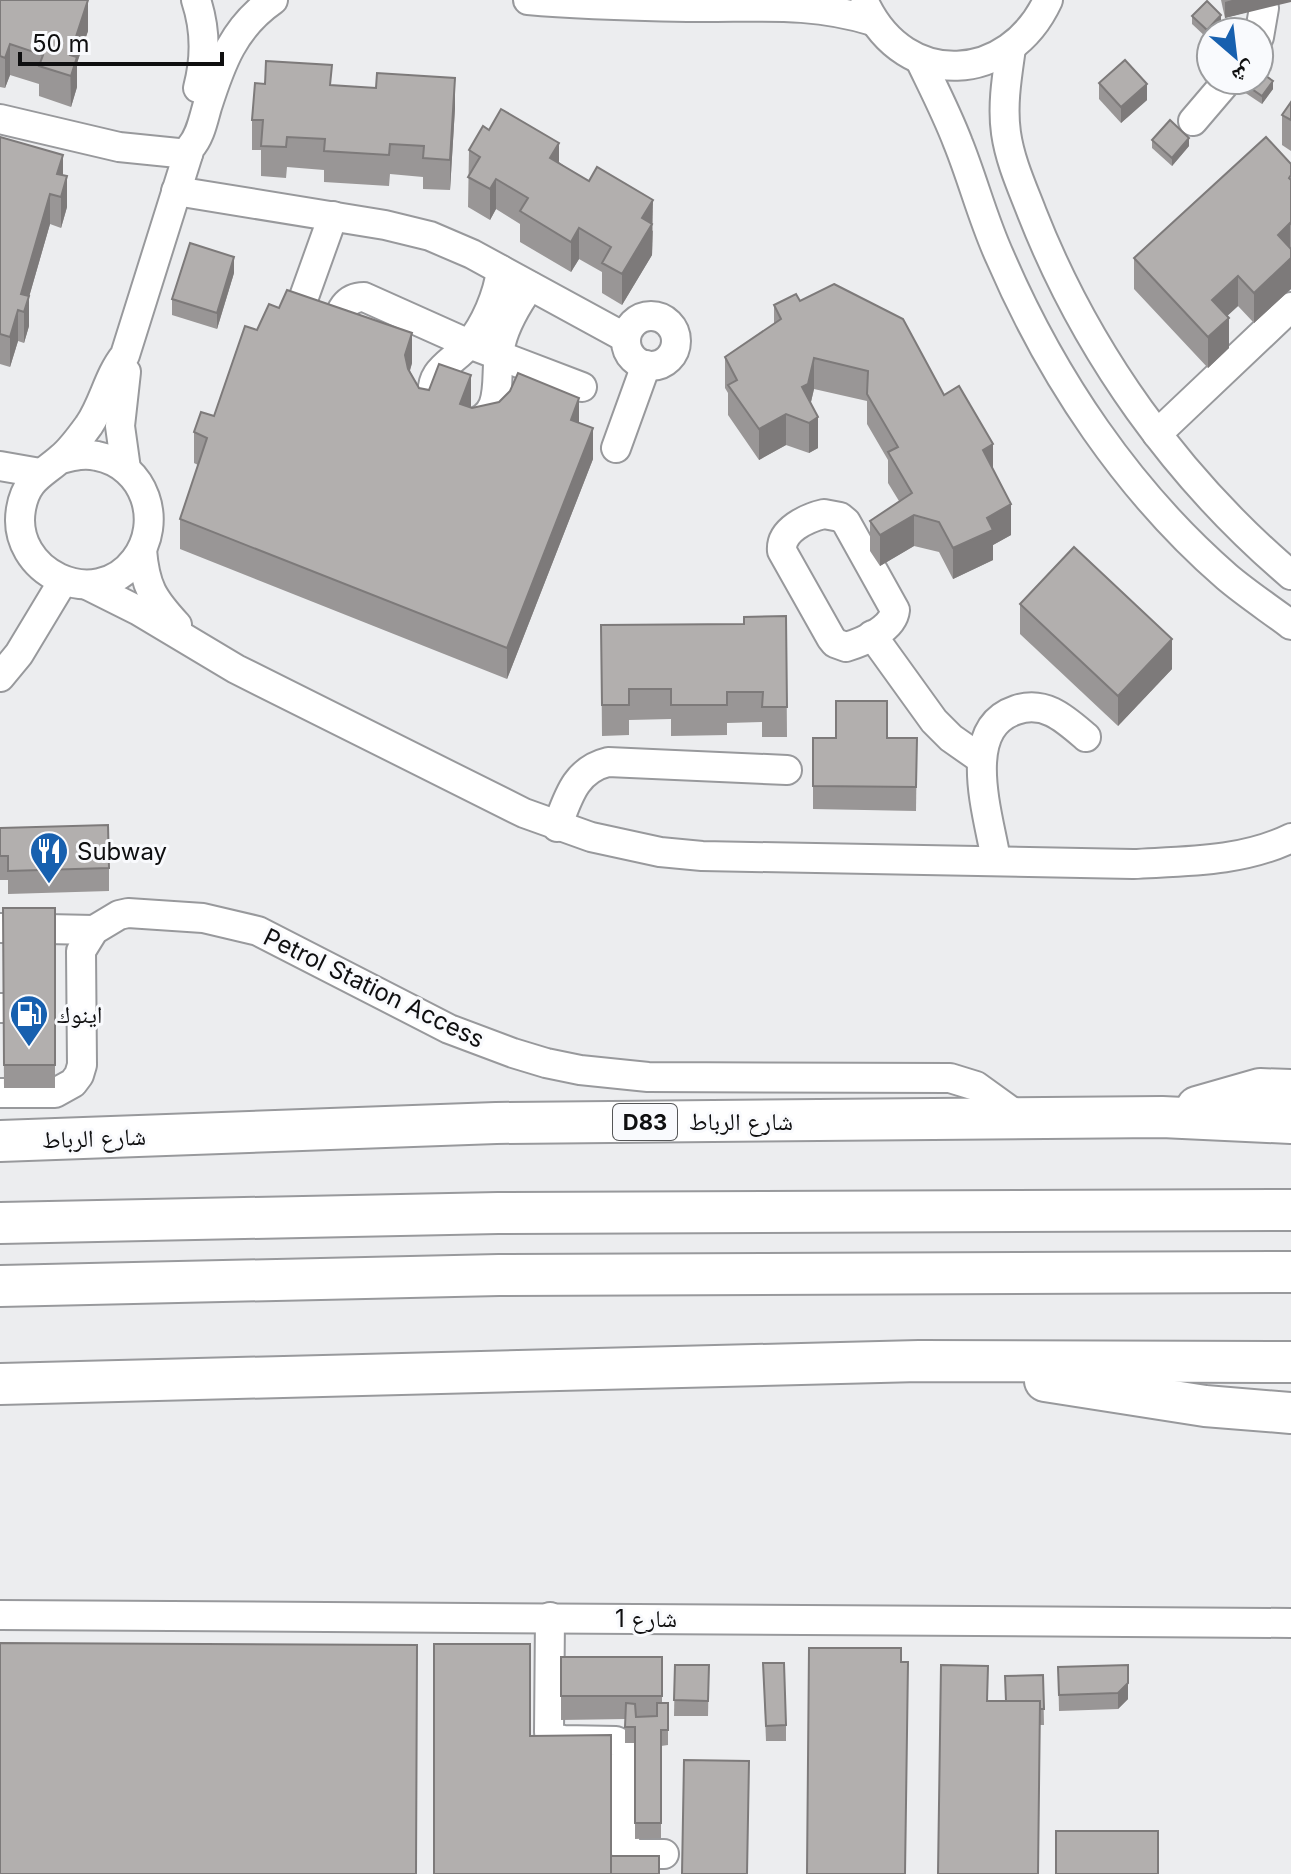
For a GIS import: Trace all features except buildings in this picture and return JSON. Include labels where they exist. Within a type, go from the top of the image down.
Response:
[{"type":"highway","points":[[1162,1117],[1260,1089],[1291,1090]]},
{"type":"highway","name":"شارع الرباط","points":[[0,1141],[496,1123],[1162,1117],[1291,1123]]},
{"type":"highway","points":[[0,1223],[529,1213],[1291,1210]]},
{"type":"highway","points":[[0,1286],[530,1275],[1291,1272]]},
{"type":"highway","points":[[919,1361],[1192,1404],[1291,1413]]},
{"type":"highway","points":[[0,1384],[919,1361],[1291,1362]]},
{"type":"highway","points":[[0,1392],[77,1383]]},
{"type":"street","points":[[189,151],[187,132],[203,71],[205,48],[196,0]]},
{"type":"street","points":[[126,469],[120,426],[125,355],[176,191],[230,43],[250,18],[273,0]]},
{"type":"street","points":[[528,0],[690,7],[796,6],[846,12],[868,10],[886,37],[901,50],[920,60],[957,66],[986,61],[1011,48],[1027,35],[1048,0]]},
{"type":"street","points":[[1263,16],[1264,8]]},
{"type":"street","points":[[1011,48],[1005,90],[1005,131],[1009,151],[1041,236],[1093,338],[1157,434],[1223,511],[1291,575]]},
{"type":"street","points":[[920,60],[949,118],[998,254],[1022,306],[1079,405],[1121,464],[1187,539],[1228,578],[1291,625]]},
{"type":"street","points":[[1193,121],[1214,96]]},
{"type":"street","points":[[0,119],[119,147],[189,151]]},
{"type":"street","points":[[176,191],[333,216],[430,236],[501,270],[626,338]]},
{"type":"street","points":[[300,308],[333,216]]},
{"type":"street","points":[[435,405],[432,387],[438,371],[469,344],[482,324],[501,270]]},
{"type":"street","points":[[464,424],[482,420],[494,406],[502,337],[530,286]]},
{"type":"street","points":[[332,335],[343,306],[353,298],[364,297],[469,344],[582,387]]},
{"type":"street","points":[[1157,434],[1291,307]]},
{"type":"street","points":[[652,315],[669,322],[677,339],[671,356],[664,363],[646,365],[631,356],[626,338],[629,329],[642,317],[652,315]]},
{"type":"street","points":[[125,355],[92,420],[23,498],[10,520],[38,565],[139,611],[275,690],[557,827],[660,852],[702,856],[1133,864],[1197,861],[1248,853],[1291,838]]},
{"type":"street","points":[[616,448],[646,365]]},
{"type":"street","points":[[0,466],[50,466],[77,455],[95,455],[112,460],[139,482],[147,498],[150,515],[149,533],[133,564],[104,582],[75,583],[0,677]]},
{"type":"street","points":[[824,514],[832,514],[846,522],[895,610],[895,616],[888,625],[872,635],[852,646],[835,643],[784,557],[781,544],[788,532],[824,514]]},
{"type":"street","points":[[142,550],[146,581],[155,601],[197,646]]},
{"type":"street","points":[[872,635],[934,721],[951,738],[981,759]]},
{"type":"street","points":[[996,860],[981,759],[987,732],[1008,712],[1035,707],[1063,717],[1086,737]]},
{"type":"street","points":[[557,827],[576,782],[590,768],[608,762],[787,770]]},
{"type":"street","points":[[1248,853],[1291,824]]},
{"type":"street","name":"Petrol Station Access","points":[[94,930],[110,919],[128,913],[203,918],[240,925],[275,939],[449,1029],[513,1053],[569,1067],[648,1077],[950,1078],[976,1086],[1023,1119]]},
{"type":"street","points":[[0,928],[94,930]]},
{"type":"street","points":[[0,1093],[55,1093],[73,1083],[82,1065],[68,1007],[81,951],[94,930]]},
{"type":"street","name":"شارع 1","points":[[0,1615],[1291,1623]]},
{"type":"street","points":[[550,1617],[549,1732],[555,1739],[616,1741],[622,1744],[626,1756],[625,1849],[629,1854],[664,1854]]},
{"type":"place","name":"Subway","points":[[49,885]]},
{"type":"place","name":"اينوك","points":[[29,1048]]}]
